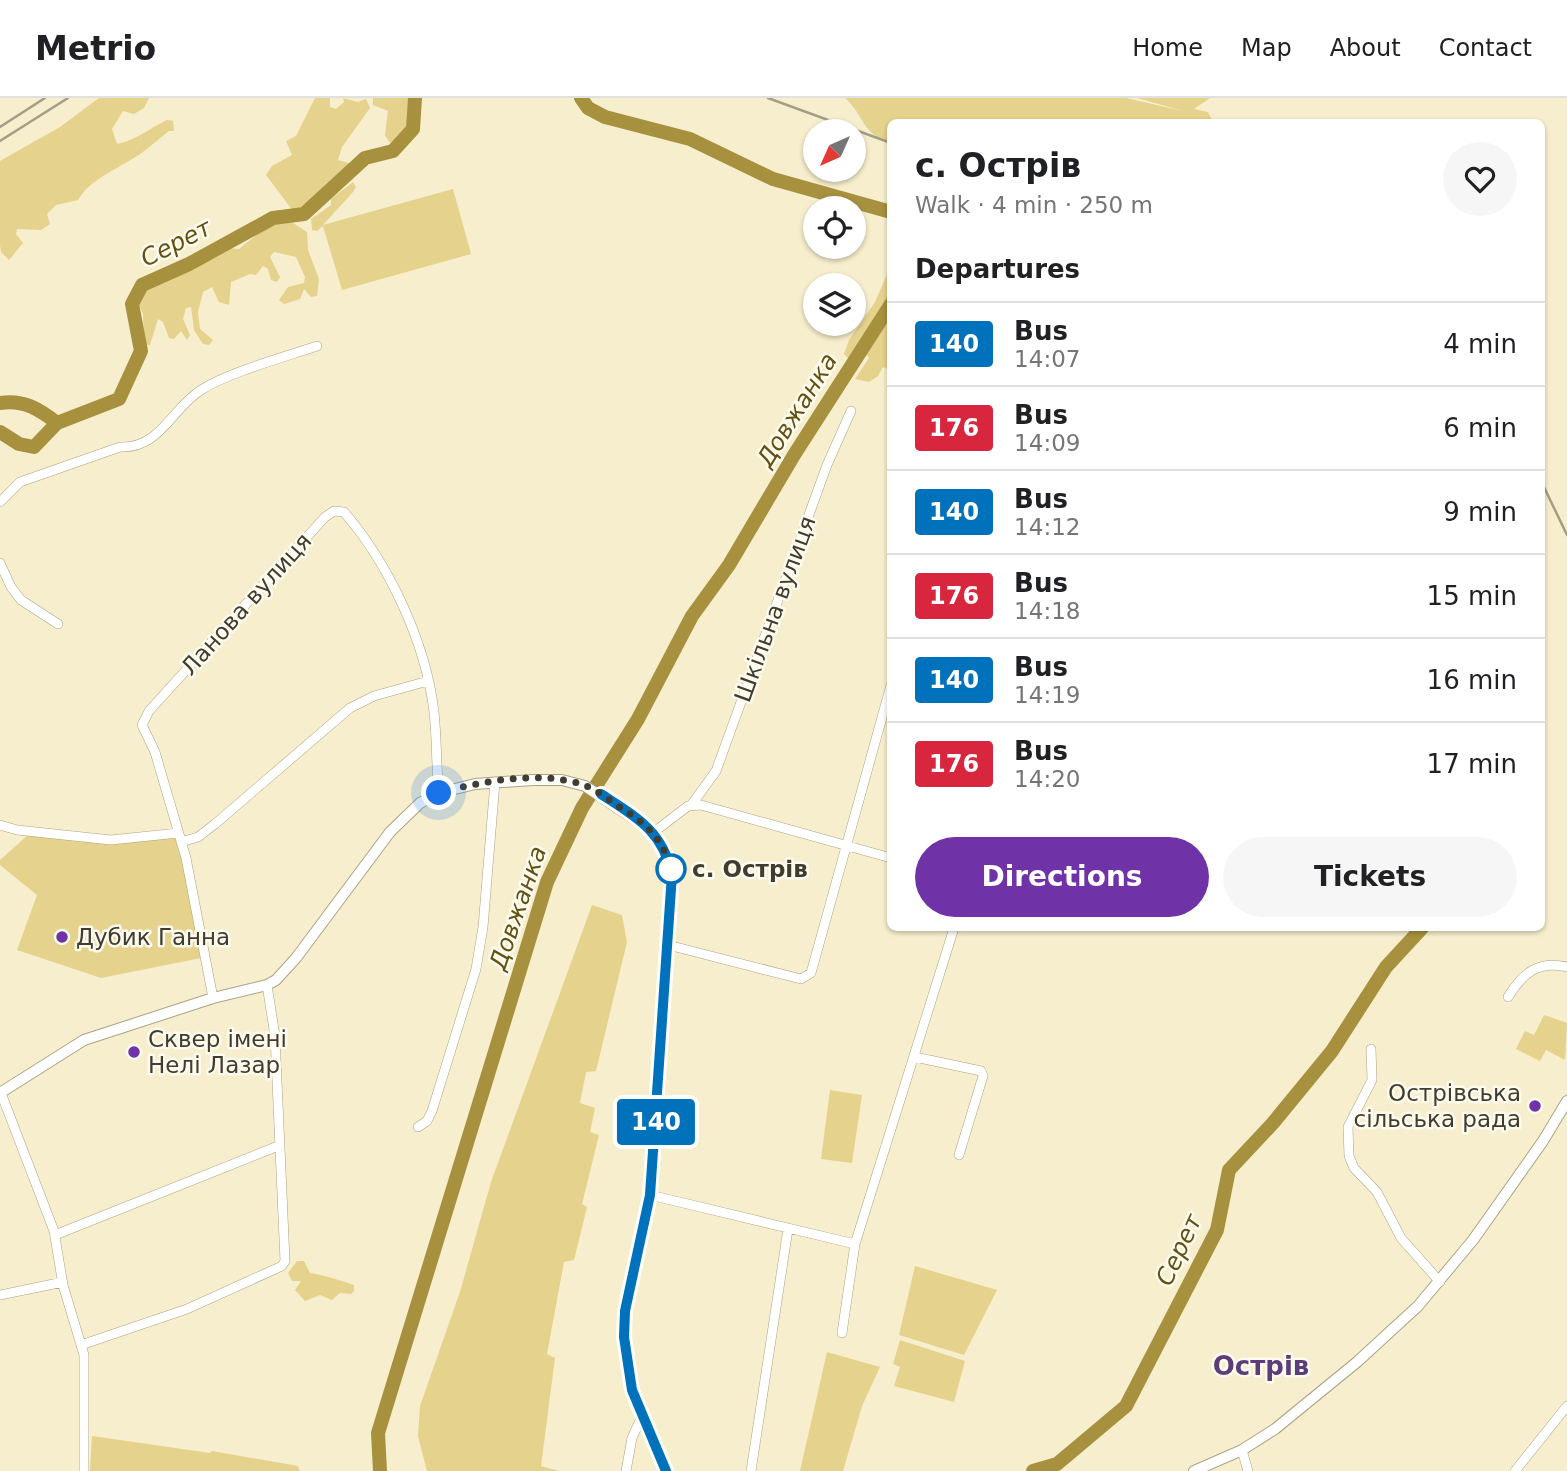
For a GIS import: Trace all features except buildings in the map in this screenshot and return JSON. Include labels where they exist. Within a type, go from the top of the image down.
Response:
[{"type":"street","points":[[0,502],[20,482],[109,450],[133,447],[161,431],[200,390],[317,346]]},
{"type":"street","name":"Шкільна вулиця","points":[[654,832],[692,804],[716,771],[827,465],[851,411]]},
{"type":"street","name":"Ланова вулиця","points":[[214,998],[180,837],[155,752],[142,725],[149,710],[325,517],[334,511],[344,512],[354,524],[403,606],[419,642],[434,712],[439,793]]},
{"type":"street","points":[[0,564],[21,600],[58,624]]},
{"type":"street","points":[[0,825],[17,830],[111,840],[198,837],[350,708],[374,696],[428,681]]},
{"type":"street","points":[[668,945],[781,974],[806,977],[813,966],[887,699]]},
{"type":"street","points":[[84,1471],[85,1396],[81,1345],[63,1282],[55,1234],[0,1093],[83,1040],[214,998],[267,985],[296,958],[390,832],[420,803],[439,793],[475,784],[562,780],[585,786],[601,794],[654,832],[665,849],[672,874],[650,1195],[625,1311],[624,1337],[626,1363],[642,1416],[666,1471]]},
{"type":"street","points":[[418,1127],[427,1121],[436,1101],[476,970],[495,782]]},
{"type":"street","points":[[692,804],[887,857]]},
{"type":"street","points":[[842,1333],[855,1244],[953,931]]},
{"type":"street","points":[[1508,997],[1520,978],[1531,970],[1545,964],[1567,967]]},
{"type":"street","points":[[81,1345],[187,1309],[282,1266],[285,1261],[275,1036],[267,985]]},
{"type":"street","points":[[1371,1049],[1372,1080],[1348,1127],[1349,1156],[1354,1168],[1377,1192],[1401,1238],[1440,1282]]},
{"type":"street","points":[[915,1057],[981,1071],[983,1076],[959,1155]]},
{"type":"street","points":[[1194,1471],[1242,1450],[1275,1429],[1357,1362],[1440,1282],[1536,1152],[1567,1101]]},
{"type":"street","points":[[55,1234],[278,1146]]},
{"type":"street","points":[[650,1195],[714,1208],[855,1244]]},
{"type":"street","points":[[751,1471],[788,1229]]},
{"type":"street","points":[[0,1295],[63,1282]]},
{"type":"street","points":[[1515,1471],[1567,1406]]},
{"type":"street","points":[[626,1471],[632,1438],[642,1416]]},
{"type":"street","points":[[1242,1450],[1248,1471]]},
{"type":"shaded area","points":[[99,98],[149,98],[144,108],[134,114],[123,111],[112,129],[117,144],[137,137],[167,120],[173,121],[174,131],[169,131],[142,153],[95,181],[78,200],[56,205],[47,214],[50,224],[41,230],[17,229],[16,234],[23,243],[9,260],[1,252],[0,245],[0,161],[60,127]]},
{"type":"shaded area","points":[[315,98],[330,98],[330,107],[336,109],[344,102],[343,98],[358,102],[366,99],[370,108],[342,147],[338,160],[349,163],[342,182],[320,199],[293,211],[266,175],[272,166],[292,155],[286,141],[296,136]]},
{"type":"shaded area","points":[[373,98],[414,98],[411,123],[395,143],[389,142],[385,135],[388,111],[373,105]]},
{"type":"shaded area","points":[[845,98],[1126,98],[1183,111],[1137,98],[1210,98],[1194,109],[1208,112],[1212,119],[887,119],[887,141],[874,135],[866,126],[866,119],[861,119]]},
{"type":"shaded area","points":[[353,182],[356,187],[353,192],[323,225],[453,189],[471,254],[342,290],[323,226],[317,231],[312,230],[311,219],[331,205],[331,199]]},
{"type":"shaded area","points":[[284,217],[307,232],[308,250],[319,279],[317,296],[311,297],[304,289],[300,299],[284,304],[279,300],[288,287],[304,283],[305,277],[296,257],[274,252],[270,257],[280,277],[277,282],[271,280],[268,269],[263,266],[256,275],[250,274],[231,282],[229,305],[219,302],[212,287],[203,292],[198,312],[200,329],[213,340],[209,345],[203,344],[194,330],[191,307],[186,308],[183,319],[190,335],[187,340],[181,331],[174,339],[169,338],[163,322],[158,319],[150,345],[144,345],[143,314],[138,303],[142,292],[170,273],[193,270],[227,248],[239,249]]},
{"type":"shaded area","points":[[887,274],[887,320],[883,326],[887,324],[887,369],[883,367],[878,376],[869,382],[855,379],[869,358],[867,355],[851,361],[844,354],[852,336],[866,336],[866,315]]},
{"type":"shaded area","points":[[29,834],[175,837],[181,853],[201,958],[101,978],[17,950],[37,895],[0,865],[0,860]]},
{"type":"shaded area","points":[[592,905],[622,915],[627,942],[596,1071],[586,1072],[580,1103],[595,1108],[590,1132],[599,1135],[582,1204],[587,1207],[574,1260],[564,1262],[547,1354],[555,1358],[541,1466],[559,1471],[427,1471],[418,1436],[420,1406],[460,1292],[491,1182]]},
{"type":"shaded area","points":[[1544,1015],[1567,1023],[1565,1060],[1546,1050],[1540,1061],[1516,1049],[1525,1031],[1534,1035]]},
{"type":"shaded area","points":[[830,1090],[862,1095],[852,1163],[821,1159]]},
{"type":"shaded area","points":[[297,1261],[304,1261],[310,1273],[354,1285],[354,1291],[351,1294],[340,1293],[332,1300],[320,1295],[305,1301],[295,1290],[301,1281],[292,1281],[288,1273]]},
{"type":"shaded area","points":[[915,1266],[997,1290],[964,1355],[899,1335]]},
{"type":"shaded area","points":[[900,1340],[965,1361],[954,1402],[894,1386],[900,1367],[893,1364]]},
{"type":"shaded area","points":[[827,1352],[880,1367],[862,1406],[843,1471],[800,1471]]},
{"type":"shaded area","points":[[92,1436],[210,1453],[212,1451],[298,1466],[300,1471],[90,1471]]},
{"type":"waterway","name":"Серет","points":[[0,403],[16,402],[30,406],[57,423],[119,399],[141,351],[132,304],[142,285],[189,264],[273,218],[304,214],[365,158],[393,151],[413,129],[415,98]]},
{"type":"waterway","name":"Серет","points":[[581,98],[588,108],[605,117],[690,139],[773,179],[887,211]]},
{"type":"waterway","name":"Довжанка","points":[[380,1471],[378,1433],[547,882],[582,808],[638,719],[692,616],[729,565],[794,455],[887,310]]},
{"type":"waterway","points":[[0,432],[19,444],[34,447],[57,423]]},
{"type":"waterway","name":"Серет","points":[[1033,1471],[1057,1464],[1126,1406],[1217,1230],[1229,1170],[1273,1123],[1332,1051],[1386,967],[1419,931]]},
{"type":"railway","points":[[0,127],[45,98]]},
{"type":"railway","points":[[0,141],[68,98]]},
{"type":"railway","points":[[768,98],[887,142]]},
{"type":"railway","points":[[1545,489],[1567,535]]},
{"type":"bus line","name":"140","points":[[601,794],[654,832],[668,856],[672,874],[650,1195],[625,1311],[624,1337],[632,1390],[666,1471]]},
{"type":"place","name":"с. Острів","points":[[671,869]]},
{"type":"place","name":"Дубик Ганна","points":[[62,937]]},
{"type":"place","name":"Сквер імені Нелі Лазар","points":[[134,1052]]},
{"type":"place","name":"Острівська сільська рада","points":[[1535,1106]]},
{"type":"district","name":"Острів","points":[[1261,1366]]},
{"type":"route","points":[[439,793],[475,784],[514,781],[562,780],[585,786],[630,813],[654,832],[662,842],[672,874],[671,869]]}]
